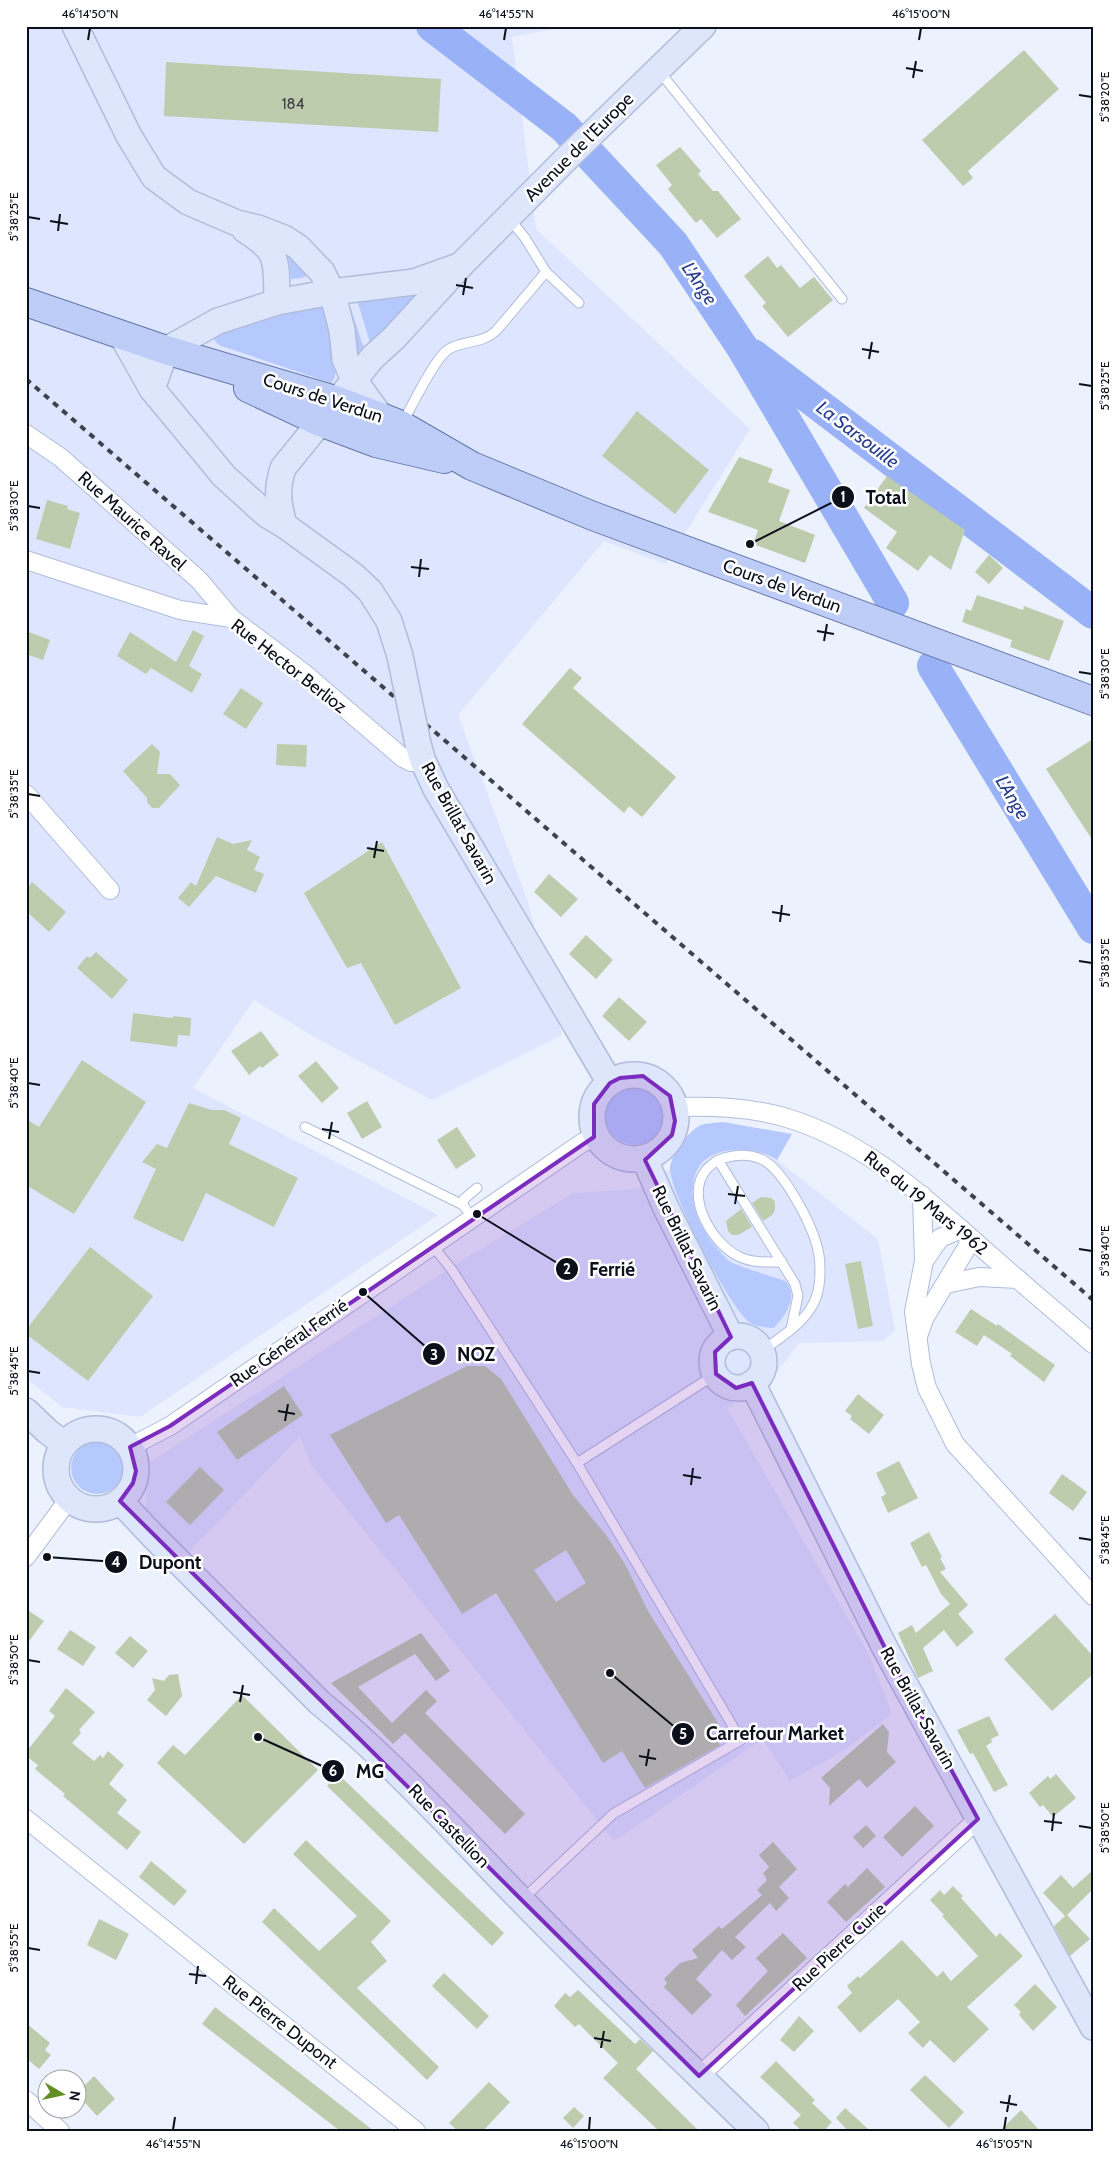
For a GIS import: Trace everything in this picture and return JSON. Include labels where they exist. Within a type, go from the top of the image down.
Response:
[{"type":"main road","points":[[75,26],[129,136],[154,177],[188,202],[237,223],[258,228],[284,238],[298,247],[322,272],[332,292],[342,330],[346,390]]},
{"type":"main road","name":"Avenue de l'Europe","points":[[320,422],[373,357],[394,338],[461,265],[567,158],[701,29]]},
{"type":"main road","points":[[237,223],[265,245],[271,253],[274,262],[277,302]]},
{"type":"main road","name":"Avenue de l'Europe","points":[[166,350],[218,321],[277,302],[332,292],[414,282],[461,265]]},
{"type":"main road","name":"Cours de Verdun","points":[[26,302],[166,350],[320,422],[376,443],[472,466]]},
{"type":"main road","name":"Rue Brillat Savarin","points":[[121,334],[152,389],[224,476],[267,515],[284,525],[353,575],[370,591],[389,621],[400,656],[421,752],[436,789],[610,1083]]},
{"type":"main road","points":[[152,389],[166,350]]},
{"type":"main road","name":"Cours de Verdun","points":[[166,350],[346,390],[391,421],[472,466],[594,516],[1093,702]]},
{"type":"main road","points":[[284,525],[278,504],[277,487],[283,468],[320,422]]},
{"type":"main road","points":[[643,1076],[654,1080],[670,1096],[674,1107],[675,1122],[672,1135],[664,1147],[644,1158],[627,1159],[616,1156],[607,1150],[596,1136],[592,1117],[594,1104],[600,1092],[610,1083],[620,1078],[643,1076]]},
{"type":"main road","name":"Rue Brillat Savarin","points":[[644,1158],[667,1210],[731,1337]]},
{"type":"main road","points":[[731,1337],[745,1337],[758,1345],[762,1351],[764,1365],[758,1379],[752,1383],[736,1388],[728,1386],[721,1381],[713,1367],[715,1352],[724,1341],[731,1337]]},
{"type":"main road","name":"Rue Brillat Savarin","points":[[752,1383],[885,1648],[1093,2027]]},
{"type":"main road","points":[[26,1411],[64,1444]]},
{"type":"main road","points":[[87,1429],[100,1429],[122,1438],[130,1447],[135,1458],[136,1471],[134,1483],[120,1501],[108,1507],[97,1509],[85,1508],[70,1499],[59,1486],[56,1462],[64,1444],[76,1434],[87,1429]]},
{"type":"main road","name":"Rue Castellion","points":[[120,1501],[319,1702],[348,1725],[411,1786],[522,1900],[756,2131]]},
{"type":"street","name":"Rue Maurice Ravel","points":[[26,434],[60,457],[199,580],[231,618]]},
{"type":"street","name":"Rue Hector Berlioz","points":[[26,560],[180,610],[231,618],[305,674],[403,758],[411,762],[421,752]]},
{"type":"street","points":[[26,794],[110,890]]},
{"type":"street","name":"Rue du 19 Mars 1962","points":[[674,1107],[724,1106],[787,1118],[855,1147],[922,1195],[1093,1344]]},
{"type":"street","name":"Rue Général Ferrié","points":[[130,1447],[170,1426],[432,1245],[468,1211],[596,1136]]},
{"type":"street","points":[[922,1195],[924,1261],[914,1312],[927,1388],[955,1444],[1093,1596]]},
{"type":"street","points":[[924,1261],[940,1238],[966,1234]]},
{"type":"street","points":[[917,1338],[925,1317],[946,1284],[966,1234]]},
{"type":"street","points":[[946,1284],[979,1277],[1018,1279]]},
{"type":"street","points":[[26,1557],[70,1499]]},
{"type":"street","name":"Rue Pierre Dupont","points":[[26,1819],[416,2131]]},
{"type":"street","name":"Rue Pierre Curie","points":[[699,2076],[978,1819]]},
{"type":"street","points":[[26,2100],[60,2131]]},
{"type":"lane","points":[[658,70],[842,299]]},
{"type":"lane","points":[[508,218],[525,238],[546,272],[579,303]]},
{"type":"lane","points":[[391,421],[448,350],[488,338],[496,332],[546,272]]},
{"type":"lane","points":[[305,1128],[468,1211]]},
{"type":"lane","points":[[762,1351],[807,1316],[817,1296],[819,1282],[818,1247],[811,1227],[783,1180],[771,1166],[762,1160],[742,1155],[729,1156],[718,1160],[706,1170],[700,1182],[699,1196],[706,1222],[716,1237],[730,1251],[740,1257],[754,1261],[782,1262]]},
{"type":"lane","points":[[718,1160],[795,1284],[798,1296],[791,1330]]},
{"type":"lane","points":[[468,1211],[464,1198],[477,1188]]},
{"type":"lane","points":[[432,1245],[462,1285],[577,1463],[741,1740],[613,1814],[522,1900]]},
{"type":"lane","points":[[577,1463],[716,1374]]},
{"type":"highlighted area","points":[[643,1076],[670,1096],[675,1121],[672,1135],[645,1160],[731,1337],[715,1352],[716,1374],[736,1388],[752,1383],[885,1648],[978,1819],[699,2076],[120,1501],[133,1483],[136,1471],[130,1447],[170,1426],[594,1137],[594,1104],[610,1083],[620,1078]]},
{"type":"shaded area","points":[[26,26],[571,26],[512,37],[536,229],[750,429],[666,564],[604,541],[458,715],[528,902],[562,1035],[432,1100],[314,1037],[254,1000],[193,1088],[438,1215],[140,1417],[62,1407],[26,1378]]},
{"type":"shaded area","points":[[285,251],[312,273],[302,278],[291,279],[289,260]]},
{"type":"shaded area","points":[[428,292],[372,349],[357,300]]},
{"type":"shaded area","points":[[343,303],[349,303],[366,355],[359,362]]},
{"type":"shaded area","points":[[325,305],[336,358],[335,377],[331,383],[219,345],[215,341],[215,336],[222,329],[295,307]]},
{"type":"shaded area","points":[[635,1085],[652,1090],[660,1098],[665,1115],[660,1132],[652,1140],[635,1145],[618,1140],[610,1132],[605,1115],[610,1098],[618,1090]]},
{"type":"shaded area","points":[[723,1122],[792,1134],[777,1160],[758,1152],[746,1150],[726,1151],[714,1154],[701,1163],[694,1179],[693,1202],[696,1213],[713,1243],[728,1260],[785,1281],[789,1287],[791,1299],[789,1306],[774,1328],[749,1322],[728,1295],[689,1222],[672,1180],[671,1162],[686,1137],[701,1125]]},
{"type":"shaded area","points":[[748,1149],[777,1160],[878,1239],[895,1330],[883,1341],[799,1343],[775,1375],[727,1408],[869,1655],[892,1714],[847,1748],[790,1781],[763,1739],[614,1841],[311,1465],[300,1436],[189,1552],[145,1511],[150,1462],[463,1260],[573,1193],[637,1189],[702,1150]]},
{"type":"shaded area","points":[[97,1442],[107,1444],[115,1450],[121,1458],[123,1468],[121,1478],[115,1486],[107,1492],[97,1494],[87,1492],[79,1486],[73,1478],[71,1468],[73,1458],[79,1450],[87,1444]]},
{"type":"building","points":[[1024,50],[1059,89],[968,171],[973,178],[963,186],[922,140]]},
{"type":"building","points":[[166,62],[441,79],[438,132],[164,116]]},
{"type":"building","points":[[680,147],[701,171],[698,174],[713,191],[718,191],[741,219],[717,238],[701,219],[696,223],[668,189],[672,185],[656,165]]},
{"type":"building","points":[[768,256],[777,268],[781,265],[800,288],[814,277],[833,300],[788,337],[762,306],[766,303],[744,276]]},
{"type":"building","points":[[637,411],[709,470],[675,514],[602,456]]},
{"type":"building","points":[[739,457],[773,469],[768,482],[790,490],[779,521],[815,535],[805,563],[753,544],[758,530],[708,512]]},
{"type":"building","points":[[887,476],[965,530],[951,570],[930,555],[918,571],[886,548],[897,532],[864,508]]},
{"type":"building","points":[[47,500],[68,506],[67,509],[80,513],[70,549],[36,539]]},
{"type":"building","points":[[989,555],[1003,568],[989,584],[975,572]]},
{"type":"building","points":[[977,595],[1023,610],[1024,606],[1064,621],[1049,661],[1010,647],[1012,640],[962,622],[966,609],[971,611]]},
{"type":"building","points":[[193,630],[204,636],[189,666],[202,674],[192,693],[151,668],[146,674],[117,656],[130,632],[176,662]]},
{"type":"building","points":[[26,631],[50,640],[43,660],[26,654]]},
{"type":"building","points":[[570,668],[582,678],[573,688],[676,777],[642,817],[629,806],[624,813],[522,724]]},
{"type":"building","points":[[241,688],[263,703],[246,729],[223,714]]},
{"type":"building","points":[[1093,739],[1093,841],[1046,769]]},
{"type":"building","points":[[152,744],[160,752],[157,774],[170,774],[180,785],[159,808],[152,808],[147,802],[147,798],[123,771]]},
{"type":"building","points":[[277,744],[307,745],[306,767],[276,765]]},
{"type":"building","points":[[217,837],[233,844],[252,840],[247,850],[260,857],[254,870],[264,874],[256,893],[216,876],[189,907],[178,898],[191,882],[196,886]]},
{"type":"building","points":[[382,842],[461,988],[395,1025],[361,963],[347,968],[304,893]]},
{"type":"building","points":[[549,874],[578,899],[561,917],[534,892]]},
{"type":"building","points":[[32,882],[66,912],[49,932],[26,911],[26,890]]},
{"type":"building","points":[[586,935],[613,960],[596,979],[569,954]]},
{"type":"building","points":[[96,952],[128,980],[112,999],[77,968],[87,956],[90,958]]},
{"type":"building","points":[[619,997],[647,1022],[629,1041],[602,1016]]},
{"type":"building","points":[[133,1013],[172,1018],[174,1016],[191,1018],[190,1036],[178,1035],[177,1047],[130,1041]]},
{"type":"building","points":[[261,1031],[279,1055],[249,1075],[231,1051]]},
{"type":"building","points":[[82,1060],[146,1102],[74,1214],[26,1185],[26,1119],[39,1127]]},
{"type":"building","points":[[316,1061],[339,1088],[322,1103],[298,1076]]},
{"type":"building","points":[[367,1101],[382,1127],[362,1139],[347,1113]]},
{"type":"building","points":[[189,1103],[212,1110],[224,1110],[241,1118],[229,1144],[298,1178],[274,1227],[206,1193],[183,1242],[133,1218],[156,1169],[142,1162],[157,1144],[167,1148]]},
{"type":"building","points":[[457,1127],[476,1156],[456,1169],[437,1140]]},
{"type":"building","points":[[761,1197],[771,1198],[775,1201],[775,1210],[772,1215],[763,1221],[752,1203]]},
{"type":"building","points":[[741,1209],[752,1227],[738,1235],[732,1235],[728,1231],[726,1221]]},
{"type":"building","points":[[90,1247],[153,1296],[88,1381],[26,1334],[26,1330]]},
{"type":"building","points":[[861,1261],[873,1326],[858,1329],[845,1264]]},
{"type":"building","points":[[971,1309],[997,1326],[998,1324],[1055,1365],[1044,1382],[1010,1356],[1012,1354],[984,1335],[977,1346],[955,1332]]},
{"type":"building","points":[[467,1366],[485,1366],[501,1379],[573,1495],[606,1535],[625,1564],[648,1611],[720,1726],[711,1731],[720,1745],[645,1788],[622,1751],[603,1763],[496,1593],[462,1614],[399,1515],[386,1523],[330,1435]],"holes":[[[566,1550],[586,1583],[556,1602],[534,1570]]]},
{"type":"building","points":[[284,1386],[303,1415],[237,1460],[217,1432]]},
{"type":"building","points":[[858,1394],[884,1415],[869,1434],[850,1419],[852,1416],[845,1411]]},
{"type":"building","points":[[899,1461],[918,1498],[888,1513],[881,1497],[886,1494],[876,1473]]},
{"type":"building","points":[[200,1467],[224,1490],[190,1525],[166,1502]]},
{"type":"building","points":[[1062,1474],[1087,1492],[1073,1511],[1049,1493]]},
{"type":"building","points":[[929,1532],[946,1569],[940,1572],[968,1605],[958,1614],[974,1632],[957,1647],[944,1630],[923,1648],[933,1671],[918,1678],[898,1633],[912,1625],[916,1633],[950,1604],[941,1594],[926,1565],[922,1567],[910,1543]]},
{"type":"building","points":[[26,1609],[44,1621],[26,1645]]},
{"type":"building","points":[[1055,1614],[1093,1656],[1093,1674],[1052,1711],[1004,1659]]},
{"type":"building","points":[[70,1630],[96,1647],[83,1666],[57,1649]]},
{"type":"building","points":[[421,1633],[450,1671],[436,1681],[415,1654],[358,1687],[392,1723],[426,1690],[437,1701],[425,1713],[525,1814],[505,1834],[405,1733],[393,1744],[331,1683]]},
{"type":"building","points":[[130,1636],[148,1651],[133,1668],[115,1653]]},
{"type":"building","points":[[178,1674],[182,1696],[166,1716],[147,1700],[155,1690],[152,1678],[164,1681],[169,1675]]},
{"type":"building","points":[[66,1688],[95,1712],[79,1730],[81,1733],[72,1743],[94,1761],[100,1755],[103,1758],[108,1751],[124,1765],[109,1784],[127,1800],[117,1813],[141,1832],[127,1850],[63,1796],[65,1794],[35,1769],[38,1765],[26,1756],[26,1752],[55,1716],[49,1711]]},
{"type":"building","points":[[242,1695],[318,1770],[244,1844],[157,1763],[173,1745],[185,1755]]},
{"type":"building","points":[[989,1716],[999,1735],[991,1739],[992,1742],[986,1746],[1008,1785],[994,1792],[973,1753],[970,1754],[957,1730]]},
{"type":"building","points":[[883,1724],[889,1732],[887,1752],[896,1762],[867,1788],[859,1779],[829,1806],[830,1788],[821,1778]]},
{"type":"building","points":[[338,1774],[504,1933],[492,1946],[327,1786]]},
{"type":"building","points":[[1056,1774],[1076,1798],[1053,1817],[1043,1805],[1040,1807],[1029,1793],[1048,1776],[1050,1779]]},
{"type":"building","points":[[915,1806],[934,1826],[902,1857],[883,1837]]},
{"type":"building","points":[[866,1825],[876,1836],[863,1848],[853,1837]]},
{"type":"building","points":[[306,1840],[391,1921],[371,1942],[387,1961],[357,1988],[439,2067],[427,2080],[262,1922],[274,1908],[319,1951],[357,1916],[293,1854]]},
{"type":"building","points":[[773,1842],[797,1869],[779,1887],[789,1898],[776,1911],[770,1903],[735,1937],[746,1947],[732,1960],[722,1950],[696,1979],[712,1995],[692,2015],[664,1987],[667,1983],[664,1979],[680,1963],[698,1958],[692,1950],[719,1926],[722,1929],[762,1895],[757,1890],[767,1880],[763,1873],[769,1867],[759,1855]]},
{"type":"building","points":[[151,1861],[187,1891],[174,1906],[139,1877]]},
{"type":"building","points":[[867,1868],[885,1887],[846,1922],[827,1902],[845,1884],[848,1887]]},
{"type":"building","points":[[1093,1870],[1093,1889],[1067,1915],[1090,1939],[1070,1956],[1054,1926],[1065,1916],[1043,1893],[1061,1875],[1073,1888]]},
{"type":"building","points":[[953,1886],[963,1896],[961,1898],[996,1937],[1000,1933],[1023,1956],[967,2007],[989,2029],[954,2063],[930,2040],[923,2048],[908,2033],[920,2022],[898,1999],[860,2033],[837,2007],[852,1993],[847,1986],[858,1976],[860,1978],[902,1940],[937,1977],[943,1971],[951,1981],[978,1956],[930,1900],[940,1890],[944,1895]]},
{"type":"building","points":[[99,1919],[129,1934],[116,1960],[87,1945]]},
{"type":"building","points":[[783,1933],[807,1958],[745,2016],[736,2005],[768,1971],[756,1958]]},
{"type":"building","points":[[444,1973],[489,2016],[477,2029],[432,1986]]},
{"type":"building","points":[[1035,1984],[1057,2007],[1033,2031],[1019,2015],[1021,2012],[1014,2005]]},
{"type":"building","points":[[578,1990],[635,2044],[640,2039],[653,2051],[636,2069],[699,2131],[659,2131],[603,2078],[618,2063],[579,2024],[575,2027],[554,2006],[565,1993],[570,1997]]},
{"type":"building","points":[[215,2007],[374,2131],[340,2131],[202,2024]]},
{"type":"building","points":[[799,2016],[814,2031],[794,2052],[780,2040]]},
{"type":"building","points":[[26,2023],[50,2043],[45,2050],[51,2055],[39,2069],[26,2058]]},
{"type":"building","points":[[776,2061],[815,2100],[812,2103],[832,2122],[824,2131],[802,2131],[793,2123],[801,2115],[760,2077]]},
{"type":"building","points":[[925,2075],[964,2112],[949,2128],[910,2090]]},
{"type":"building","points":[[94,2076],[115,2099],[97,2116],[88,2106],[88,2082]]},
{"type":"building","points":[[489,2082],[510,2102],[483,2131],[458,2131],[449,2123]]},
{"type":"building","points":[[574,2107],[584,2116],[573,2128],[563,2118]]},
{"type":"building","points":[[845,2108],[870,2131],[848,2131],[836,2118]]},
{"type":"building","points":[[1021,2110],[1040,2131],[1000,2131]]},
{"type":"waterway","name":"L'Ange","points":[[432,26],[564,127],[673,244],[742,347],[893,603]]},
{"type":"waterway","name":"La Sarsouille","points":[[753,355],[1093,613]]},
{"type":"waterway","name":"L'Ange","points":[[933,666],[1093,928]]},
{"type":"railway","points":[[26,379],[1093,1300]]},
{"type":"place","name":"Total","points":[[750,544]]},
{"type":"place","name":"Ferrié","points":[[477,1214]]},
{"type":"place","name":"NOZ","points":[[363,1292]]},
{"type":"place","name":"Dupont","points":[[47,1557]]},
{"type":"place","name":"Carrefour Market","points":[[610,1673]]},
{"type":"place","name":"MG","points":[[258,1737]]}]
